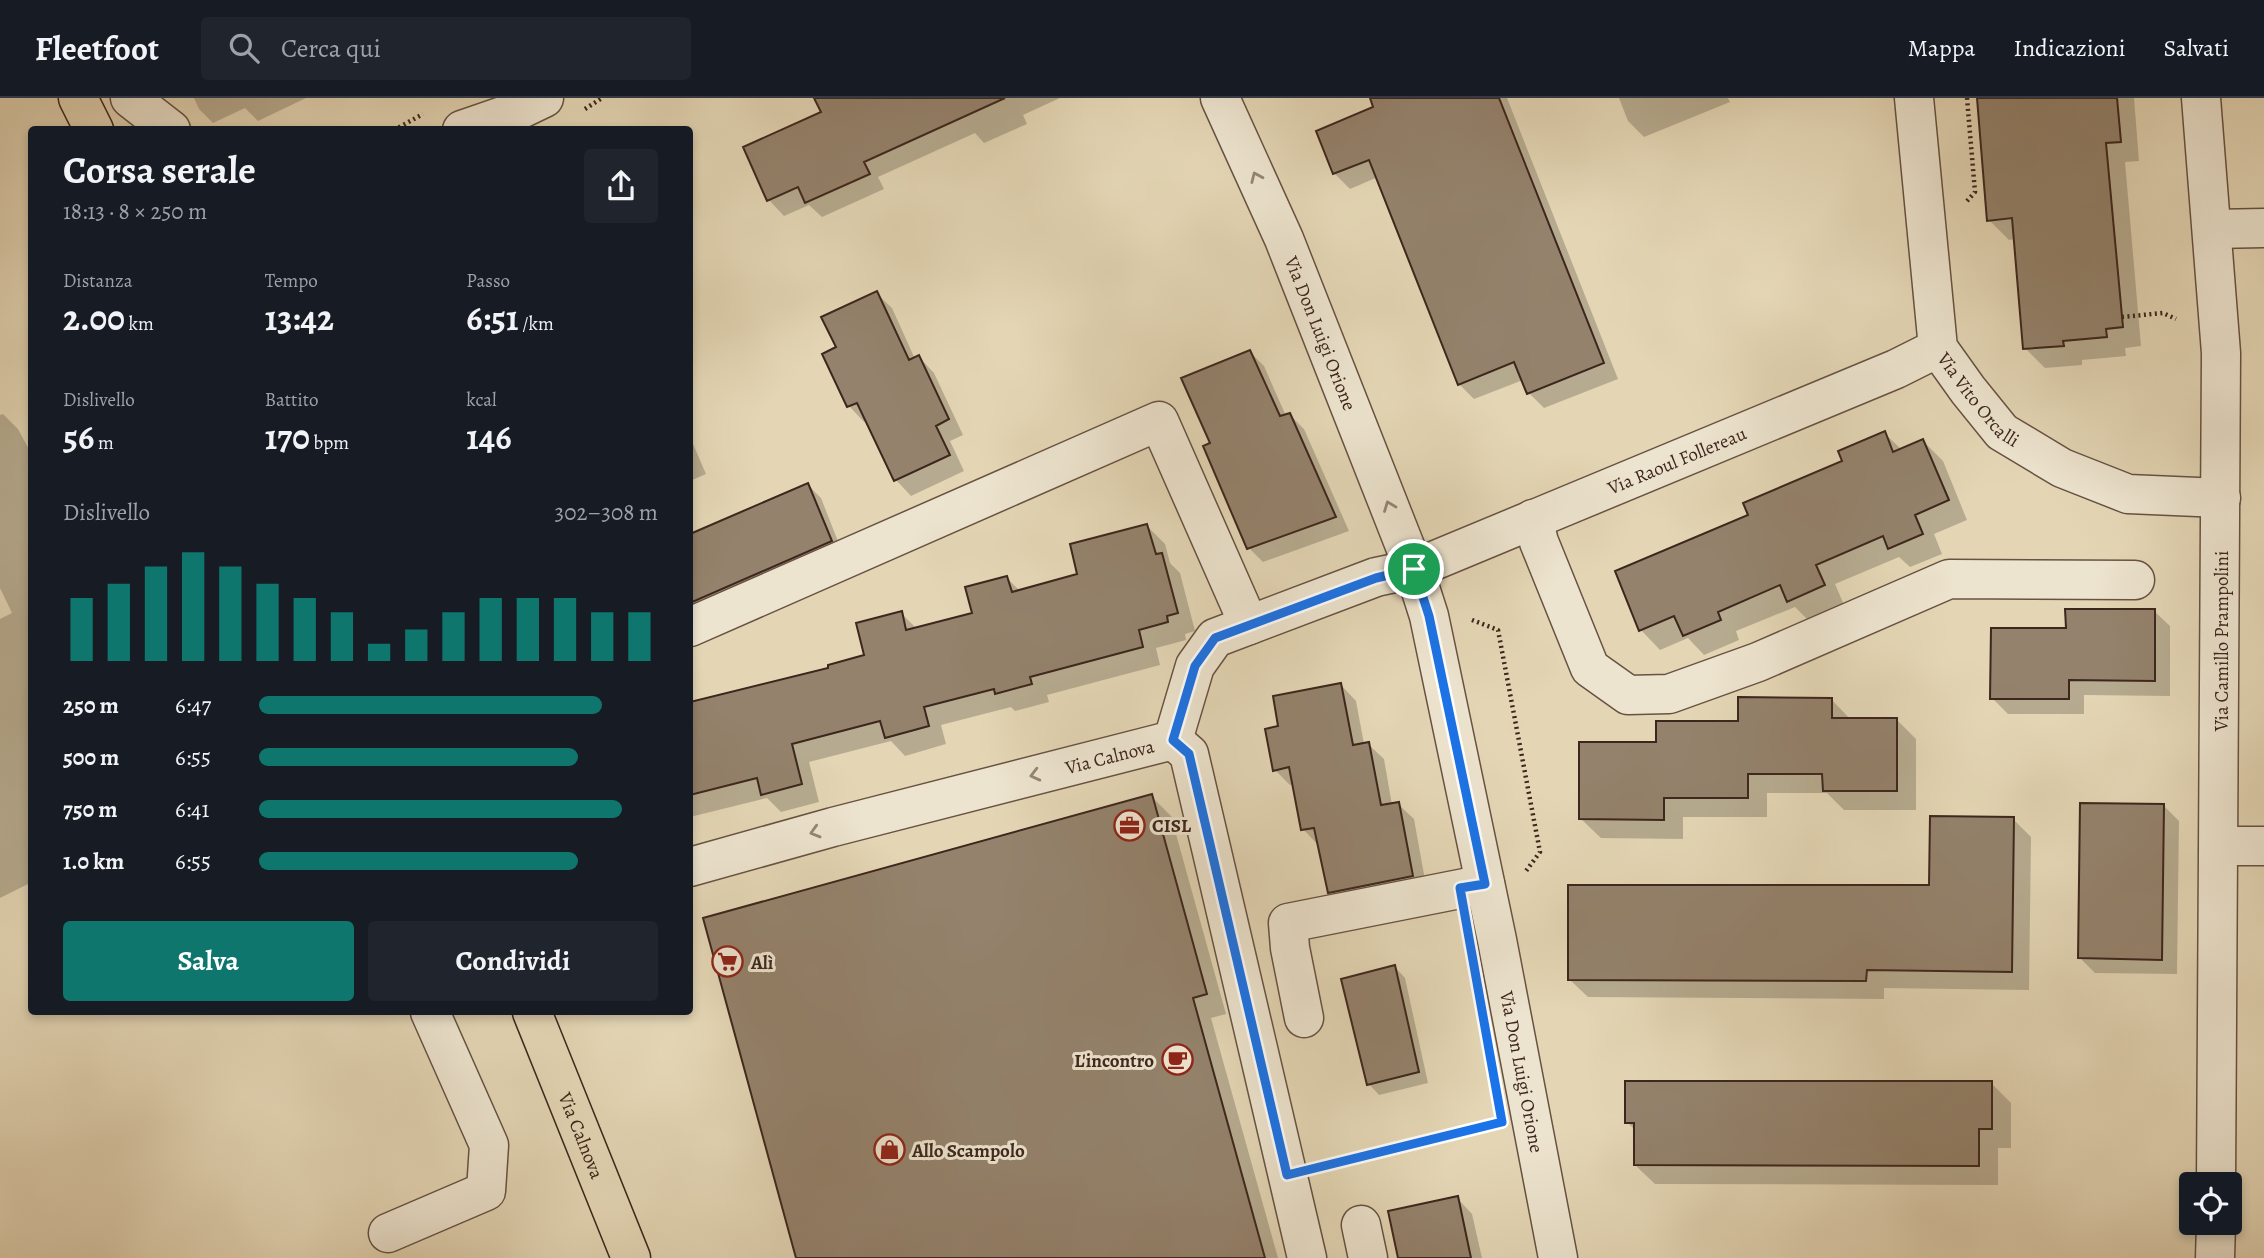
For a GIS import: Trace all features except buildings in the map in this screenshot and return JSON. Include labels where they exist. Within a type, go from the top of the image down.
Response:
[{"type":"main road","points":[[78,98],[92,126]]},
{"type":"main road","name":"Via Calnova","points":[[533,1015],[631,1258]]},
{"type":"street","points":[[130,98],[166,126]]},
{"type":"street","name":"Via Don Luigi Orione","points":[[1220,98],[1284,239],[1414,569],[1429,616],[1503,881],[1558,1258]]},
{"type":"street","name":"Via Vito Orcalli","points":[[1914,98],[1938,348],[2002,432],[2062,468],[2128,494],[2221,498]]},
{"type":"street","name":"Via Camillo Prampolini","points":[[2202,98],[2221,352],[2216,1172]]},
{"type":"street","points":[[475,126],[519,113]]},
{"type":"street","points":[[2212,229],[2264,228]]},
{"type":"street","name":"Via Raoul Follereau","points":[[1414,569],[1896,369],[1938,348]]},
{"type":"street","points":[[693,625],[1159,421],[1232,631]]},
{"type":"street","points":[[1533,519],[1539,542],[1590,668],[1628,695],[1670,694],[1758,662],[1949,579],[2135,580]]},
{"type":"street","points":[[1173,740],[1195,666],[1232,631],[1376,578],[1414,569]]},
{"type":"street","name":"Via Calnova","points":[[693,866],[833,827],[1173,740],[1189,754],[1307,1258]]},
{"type":"street","points":[[2219,846],[2264,846]]},
{"type":"street","points":[[1304,1018],[1290,948],[1288,923],[1503,881]]},
{"type":"street","points":[[388,1233],[486,1191],[489,1145],[431,1015]]},
{"type":"street","points":[[2215,1258],[2216,1235]]},
{"type":"path","points":[[1961,208],[1975,192],[1967,98]]},
{"type":"path","points":[[2122,317],[2163,313],[2178,320]]},
{"type":"path","points":[[1464,617],[1498,630],[1540,852],[1503,881]]},
{"type":"path","points":[[1287,1175],[1502,1122]]},
{"type":"place","name":"CISL","points":[[1129,825]]},
{"type":"place","name":"Alì","points":[[728,962]]},
{"type":"place","name":"L'incontro","points":[[1177,1060]]},
{"type":"place","name":"Allo Scampolo","points":[[889,1150]]},
{"type":"route","points":[[1414,569],[1429,616],[1485,884],[1460,888],[1502,1122],[1287,1175],[1189,754],[1173,740],[1195,666],[1215,638],[1376,578],[1414,569]]}]
